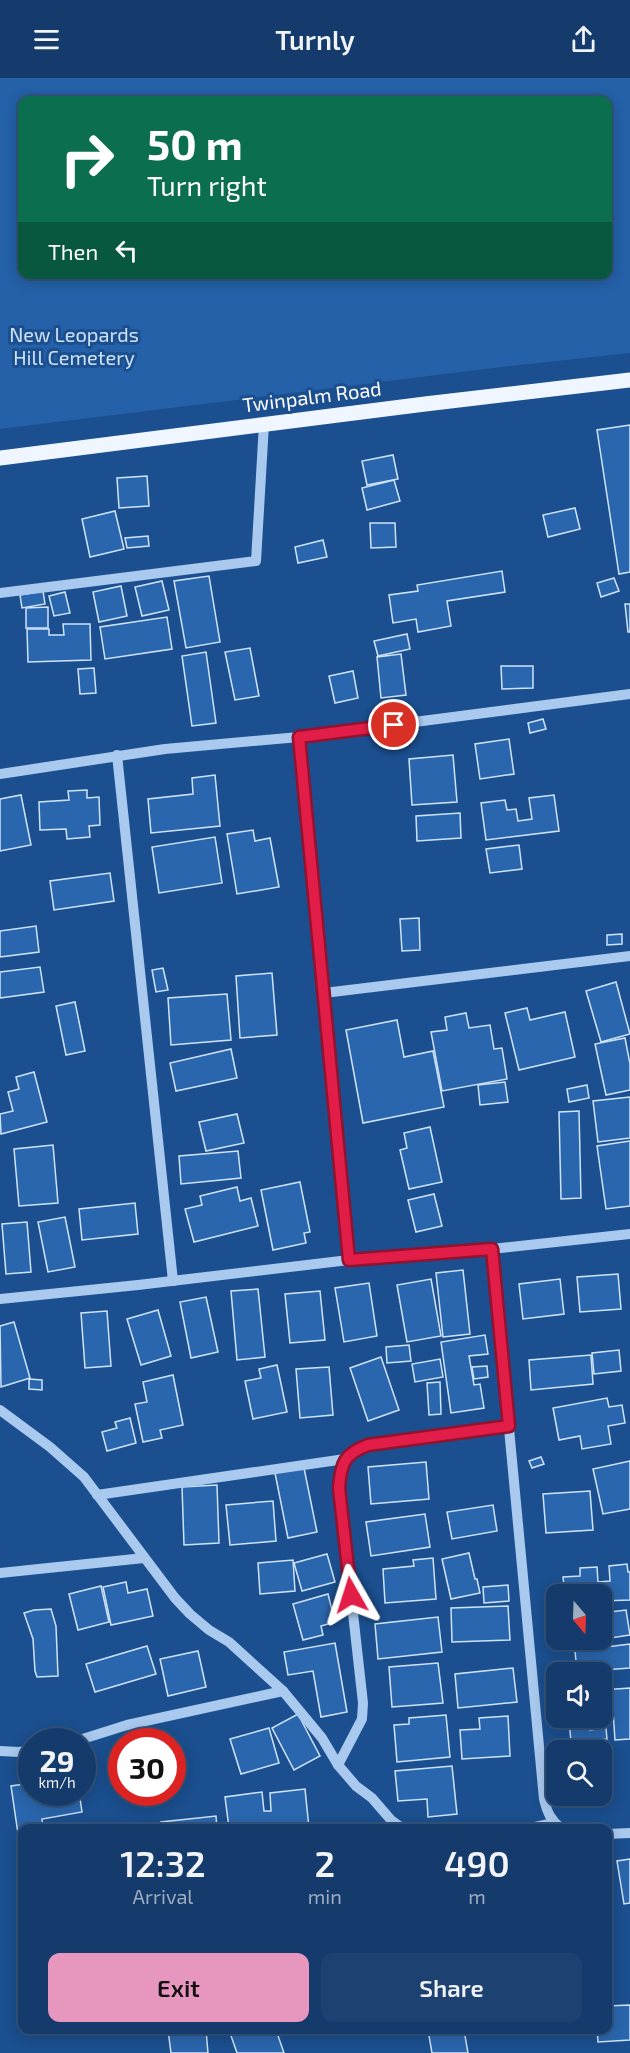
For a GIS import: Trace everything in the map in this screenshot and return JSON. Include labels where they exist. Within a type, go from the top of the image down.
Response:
[{"type":"main road","name":"Twinpalm Road","points":[[0,458],[630,380]]},
{"type":"street","points":[[0,593],[256,561],[264,424]]},
{"type":"street","points":[[0,774],[117,755],[299,737],[630,694]]},
{"type":"street","points":[[299,737],[349,1260]]},
{"type":"street","points":[[117,755],[173,1281]]},
{"type":"street","points":[[324,993],[630,956]]},
{"type":"street","points":[[0,1299],[349,1260],[492,1249],[630,1234]]},
{"type":"street","points":[[492,1249],[544,1799],[547,1812],[556,1824]]},
{"type":"street","points":[[0,1410],[84,1477],[144,1558],[190,1614],[209,1630],[229,1642],[284,1691],[322,1738],[338,1765],[356,1786],[372,1798],[396,1824]]},
{"type":"street","points":[[338,1765],[362,1719],[363,1703],[339,1488],[340,1472],[345,1459],[356,1449],[368,1445],[509,1426]]},
{"type":"street","points":[[98,1495],[345,1459]]},
{"type":"street","points":[[0,1573],[144,1558]]},
{"type":"street","points":[[96,1735],[127,1725],[284,1691]]},
{"type":"street","points":[[0,1751],[18,1752]]},
{"type":"street","points":[[612,1834],[630,1833]]},
{"type":"green space","name":"New Leopards Hill Cemetery","points":[[0,78],[630,78],[630,353],[0,429]]},
{"type":"building","points":[[630,425],[630,572],[619,574],[597,430]]},
{"type":"building","points":[[393,455],[398,479],[367,485],[362,461]]},
{"type":"building","points":[[147,476],[149,506],[119,508],[117,478]]},
{"type":"building","points":[[394,480],[400,501],[367,510],[362,488]]},
{"type":"building","points":[[575,508],[580,529],[548,537],[543,515]]},
{"type":"building","points":[[115,511],[124,549],[90,557],[82,519]]},
{"type":"building","points":[[370,523],[395,523],[396,547],[371,548]]},
{"type":"building","points":[[148,536],[149,546],[127,548],[125,538]]},
{"type":"building","points":[[323,540],[327,557],[298,563],[295,547]]},
{"type":"building","points":[[502,571],[505,592],[447,601],[451,626],[418,632],[416,619],[393,623],[389,595],[418,591],[417,585]]},
{"type":"building","points":[[209,576],[220,642],[186,648],[174,581]]},
{"type":"building","points":[[614,578],[619,591],[601,597],[597,583]]},
{"type":"building","points":[[162,581],[169,610],[142,616],[135,587]]},
{"type":"building","points":[[121,586],[127,616],[99,622],[93,592]]},
{"type":"building","points":[[43,591],[45,604],[22,608],[20,595]]},
{"type":"building","points":[[65,592],[70,613],[54,616],[49,596]]},
{"type":"building","points":[[625,604],[630,604],[630,632],[628,632]]},
{"type":"building","points":[[48,607],[48,628],[26,628],[26,608]]},
{"type":"building","points":[[167,617],[172,649],[105,659],[100,627]]},
{"type":"building","points":[[63,624],[90,624],[91,660],[28,662],[27,629],[49,629],[49,635],[64,635]]},
{"type":"building","points":[[407,634],[410,649],[378,656],[374,641]]},
{"type":"building","points":[[250,648],[259,696],[235,700],[225,652]]},
{"type":"building","points":[[206,652],[216,723],[192,726],[182,656]]},
{"type":"building","points":[[401,654],[406,695],[381,698],[377,657]]},
{"type":"building","points":[[501,666],[533,666],[533,688],[502,689]]},
{"type":"building","points":[[94,668],[96,693],[80,694],[78,669]]},
{"type":"building","points":[[353,671],[358,698],[335,703],[329,676]]},
{"type":"building","points":[[543,719],[546,729],[530,733],[528,723]]},
{"type":"building","points":[[509,739],[514,774],[480,779],[475,744]]},
{"type":"building","points":[[453,755],[457,802],[412,805],[409,759]]},
{"type":"building","points":[[215,775],[220,826],[151,833],[148,799],[193,794],[192,778]]},
{"type":"building","points":[[87,790],[87,798],[99,797],[100,825],[89,826],[90,837],[67,839],[66,829],[40,830],[39,802],[69,800],[68,791]]},
{"type":"building","points":[[21,795],[31,845],[0,851],[0,799]]},
{"type":"building","points":[[554,795],[559,831],[486,840],[481,803],[505,800],[507,810],[516,809],[518,821],[532,819],[529,798]]},
{"type":"building","points":[[460,813],[461,838],[417,841],[416,816]]},
{"type":"building","points":[[253,830],[255,841],[270,838],[279,887],[237,894],[227,834]]},
{"type":"building","points":[[215,837],[222,883],[159,893],[152,847]]},
{"type":"building","points":[[519,845],[522,869],[490,873],[486,849]]},
{"type":"building","points":[[110,873],[114,901],[54,910],[50,881]]},
{"type":"building","points":[[419,918],[420,950],[402,951],[400,919]]},
{"type":"building","points":[[36,926],[39,952],[0,957],[0,931]]},
{"type":"building","points":[[622,934],[622,944],[607,945],[607,935]]},
{"type":"building","points":[[40,967],[44,992],[0,998],[0,972]]},
{"type":"building","points":[[163,968],[168,990],[156,992],[152,970]]},
{"type":"building","points":[[272,973],[277,1035],[240,1038],[236,976]]},
{"type":"building","points":[[616,982],[630,1034],[601,1042],[586,991]]},
{"type":"building","points":[[227,994],[231,1040],[171,1045],[168,998]]},
{"type":"building","points":[[75,1002],[85,1051],[66,1055],[56,1006]]},
{"type":"building","points":[[527,1008],[530,1020],[565,1012],[575,1057],[519,1070],[505,1013]]},
{"type":"building","points":[[466,1013],[469,1028],[490,1025],[494,1049],[502,1048],[507,1079],[442,1091],[431,1032],[447,1030],[445,1017]]},
{"type":"building","points":[[397,1020],[404,1057],[433,1051],[444,1107],[363,1123],[346,1030]]},
{"type":"building","points":[[625,1038],[630,1064],[630,1090],[606,1095],[595,1044]]},
{"type":"building","points":[[231,1049],[237,1078],[176,1091],[170,1063]]},
{"type":"building","points":[[34,1072],[47,1122],[1,1134],[0,1114],[13,1111],[8,1092],[19,1089],[16,1077]]},
{"type":"building","points":[[505,1082],[508,1102],[480,1105],[478,1085]]},
{"type":"building","points":[[587,1085],[589,1098],[569,1102],[567,1089]]},
{"type":"building","points":[[630,1097],[630,1138],[598,1142],[593,1101]]},
{"type":"building","points":[[579,1111],[581,1198],[561,1199],[559,1112]]},
{"type":"building","points":[[237,1114],[244,1143],[206,1151],[199,1122]]},
{"type":"building","points":[[430,1127],[442,1182],[409,1189],[400,1150],[407,1148],[404,1133]]},
{"type":"building","points":[[630,1141],[630,1206],[606,1209],[597,1146]]},
{"type":"building","points":[[53,1145],[58,1203],[19,1206],[14,1149]]},
{"type":"building","points":[[238,1151],[241,1178],[181,1184],[179,1156]]},
{"type":"building","points":[[300,1182],[310,1232],[304,1233],[306,1243],[273,1250],[261,1190]]},
{"type":"building","points":[[237,1187],[240,1201],[251,1198],[258,1226],[194,1242],[185,1209],[202,1205],[200,1196]]},
{"type":"building","points":[[434,1194],[442,1226],[416,1232],[408,1200]]},
{"type":"building","points":[[135,1203],[138,1234],[82,1240],[79,1209]]},
{"type":"building","points":[[65,1217],[75,1267],[48,1272],[38,1222]]},
{"type":"building","points":[[27,1222],[31,1272],[6,1274],[2,1224]]},
{"type":"building","points":[[463,1270],[470,1334],[443,1337],[436,1273]]},
{"type":"building","points":[[618,1274],[621,1309],[580,1312],[577,1277]]},
{"type":"building","points":[[431,1279],[441,1336],[407,1342],[397,1285]]},
{"type":"building","points":[[560,1279],[564,1314],[523,1319],[519,1284]]},
{"type":"building","points":[[369,1283],[377,1336],[344,1342],[335,1288]]},
{"type":"building","points":[[258,1289],[265,1357],[237,1360],[231,1291]]},
{"type":"building","points":[[320,1291],[325,1340],[290,1343],[285,1294]]},
{"type":"building","points":[[206,1297],[218,1352],[191,1358],[180,1302]]},
{"type":"building","points":[[158,1310],[171,1356],[141,1365],[127,1319]]},
{"type":"building","points":[[107,1311],[111,1366],[85,1368],[81,1313]]},
{"type":"building","points":[[14,1322],[30,1378],[1,1387],[0,1326]]},
{"type":"building","points":[[485,1335],[488,1354],[469,1356],[474,1385],[480,1384],[484,1408],[451,1413],[441,1342]]},
{"type":"building","points":[[409,1345],[411,1361],[387,1363],[386,1347]]},
{"type":"building","points":[[619,1350],[621,1371],[594,1374],[592,1353]]},
{"type":"building","points":[[591,1355],[593,1384],[531,1390],[529,1360]]},
{"type":"building","points":[[381,1357],[399,1410],[368,1421],[350,1368]]},
{"type":"building","points":[[440,1359],[443,1377],[415,1382],[412,1364]]},
{"type":"building","points":[[277,1365],[287,1412],[253,1419],[245,1381],[261,1378],[259,1369]]},
{"type":"building","points":[[487,1366],[488,1377],[474,1379],[472,1367]]},
{"type":"building","points":[[329,1367],[333,1415],[300,1418],[296,1369]]},
{"type":"building","points":[[173,1375],[183,1425],[160,1430],[162,1438],[143,1442],[135,1404],[147,1402],[143,1382]]},
{"type":"building","points":[[29,1379],[42,1380],[42,1390],[29,1389]]},
{"type":"building","points":[[440,1382],[441,1414],[429,1415],[427,1383]]},
{"type":"building","points":[[607,1398],[609,1407],[622,1405],[625,1423],[608,1426],[611,1444],[582,1449],[580,1436],[559,1440],[553,1408]]},
{"type":"building","points":[[130,1418],[136,1443],[107,1451],[102,1432],[117,1428],[115,1422]]},
{"type":"building","points":[[541,1457],[544,1464],[532,1468],[529,1461]]},
{"type":"building","points":[[630,1461],[630,1509],[603,1514],[593,1469]]},
{"type":"building","points":[[426,1462],[429,1499],[371,1504],[368,1467]]},
{"type":"building","points":[[304,1468],[317,1532],[288,1538],[275,1473]]},
{"type":"building","points":[[217,1485],[219,1543],[184,1545],[182,1487]]},
{"type":"building","points":[[590,1491],[593,1530],[546,1533],[543,1494]]},
{"type":"building","points":[[273,1501],[276,1541],[230,1545],[226,1505]]},
{"type":"building","points":[[493,1505],[497,1531],[452,1539],[447,1512]]},
{"type":"building","points":[[425,1514],[430,1547],[371,1556],[366,1522]]},
{"type":"building","points":[[469,1553],[480,1593],[451,1599],[442,1559]]},
{"type":"building","points":[[327,1554],[335,1582],[302,1591],[294,1563]]},
{"type":"building","points":[[433,1558],[436,1599],[385,1603],[383,1569],[414,1566],[413,1560]]},
{"type":"building","points":[[293,1560],[295,1591],[260,1594],[258,1563]]},
{"type":"building","points":[[627,1564],[628,1572],[630,1572],[630,1600],[612,1601],[612,1584],[564,1584],[563,1577],[580,1576],[580,1568],[597,1567],[598,1582],[610,1581],[609,1566]]},
{"type":"building","points":[[126,1582],[128,1593],[147,1589],[153,1616],[111,1625],[103,1587]]},
{"type":"building","points":[[508,1585],[509,1601],[484,1603],[483,1587]]},
{"type":"building","points":[[101,1586],[109,1622],[78,1630],[69,1594]]},
{"type":"building","points":[[328,1594],[335,1622],[321,1626],[323,1635],[303,1640],[293,1604]]},
{"type":"building","points":[[508,1606],[510,1640],[452,1642],[451,1608]]},
{"type":"building","points":[[51,1609],[56,1626],[58,1676],[37,1677],[33,1639],[24,1613]]},
{"type":"building","points":[[626,1610],[630,1635],[612,1638],[612,1612]]},
{"type":"building","points":[[438,1617],[442,1652],[378,1659],[375,1624]]},
{"type":"building","points":[[335,1643],[347,1712],[321,1717],[313,1671],[288,1675],[284,1652]]},
{"type":"building","points":[[630,1644],[630,1668],[612,1669],[612,1662],[576,1662],[575,1651],[612,1650],[612,1646]]},
{"type":"building","points":[[147,1646],[156,1674],[95,1692],[86,1664]]},
{"type":"building","points":[[198,1651],[206,1687],[168,1696],[160,1659]]},
{"type":"building","points":[[438,1663],[443,1703],[392,1707],[389,1667]]},
{"type":"building","points":[[513,1668],[517,1702],[458,1708],[455,1674]]},
{"type":"building","points":[[630,1688],[630,1739],[615,1740],[612,1689]]},
{"type":"building","points":[[298,1714],[320,1756],[294,1770],[272,1728]]},
{"type":"building","points":[[446,1715],[450,1757],[397,1762],[394,1725],[409,1724],[409,1718]]},
{"type":"building","points":[[508,1716],[510,1756],[462,1759],[460,1730],[480,1729],[479,1718]]},
{"type":"building","points":[[269,1728],[279,1763],[241,1774],[230,1739]]},
{"type":"building","points":[[570,1728],[590,1728],[590,1730],[606,1728],[607,1739],[571,1740]]},
{"type":"building","points":[[452,1766],[457,1814],[428,1817],[427,1799],[398,1801],[395,1771]]},
{"type":"building","points":[[18,1785],[18,1806],[81,1806],[82,1812],[42,1819],[43,1824],[18,1824],[18,1834],[11,1786]]},
{"type":"building","points":[[305,1789],[309,1824],[228,1824],[225,1797],[262,1792],[264,1811],[271,1811],[270,1793]]},
{"type":"building","points":[[216,1816],[217,1824],[161,1824],[161,1822]]},
{"type":"building","points":[[630,1859],[630,1903],[624,1904],[617,1861]]},
{"type":"building","points":[[630,2005],[630,2040],[598,2042],[597,2034],[612,2034],[612,2006]]},
{"type":"building","points":[[169,2034],[206,2034],[208,2053],[171,2053]]},
{"type":"building","points":[[230,2034],[277,2034],[284,2053],[237,2053]]},
{"type":"building","points":[[429,2034],[465,2034],[468,2053],[432,2053]]},
{"type":"route","points":[[351,1595],[339,1488],[340,1472],[345,1459],[356,1449],[368,1445],[509,1426],[492,1249],[349,1260],[299,737],[394,725]]}]
